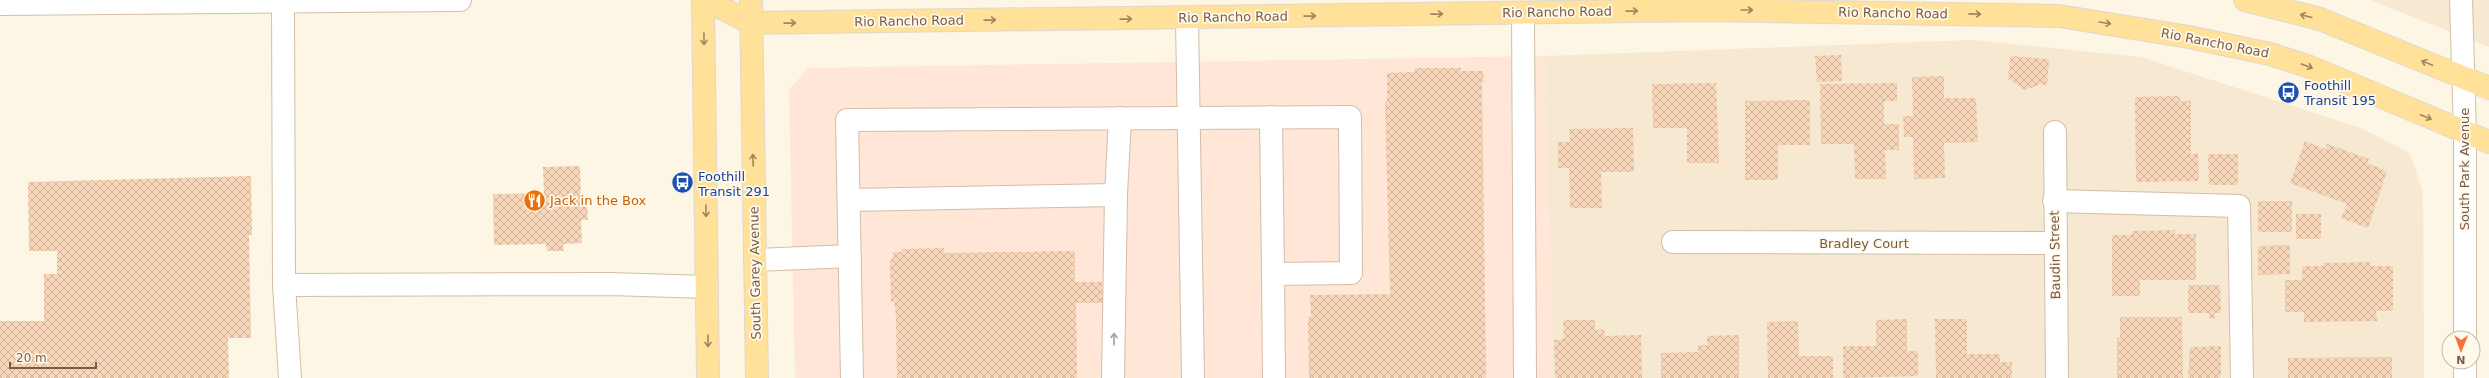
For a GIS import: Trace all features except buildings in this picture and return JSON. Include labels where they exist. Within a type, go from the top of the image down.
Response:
[{"type":"main road","points":[[703,0],[708,378]]},
{"type":"main road","name":"Rio Rancho Road","points":[[706,0],[751,23],[1187,18],[1523,6],[1708,5],[2059,16],[2189,37],[2270,54],[2310,67],[2465,134],[2489,142]]},
{"type":"main road","name":"South Garey Avenue","points":[[751,0],[757,378]]},
{"type":"main road","points":[[1187,18],[1202,0]]},
{"type":"main road","points":[[2245,0],[2320,20],[2489,88]]},
{"type":"street","points":[[0,4],[460,0]]},
{"type":"street","name":"South Park Avenue","points":[[2461,0],[2465,134],[2465,330]]},
{"type":"street","points":[[283,2],[284,285],[290,378]]},
{"type":"street","points":[[1523,6],[1524,378]]},
{"type":"street","points":[[1187,18],[1193,378]]},
{"type":"street","points":[[1271,117],[1274,378]]},
{"type":"street","points":[[852,378],[847,120],[1350,117],[1351,273],[1273,274]]},
{"type":"street","points":[[1113,378],[1116,195],[1120,118]]},
{"type":"street","name":"Baudin Street","points":[[2054,132],[2057,378]]},
{"type":"street","points":[[849,200],[1116,195]]},
{"type":"street","points":[[2054,201],[2239,206],[2242,378]]},
{"type":"street","name":"Bradley Court","points":[[1674,242],[2055,244]]},
{"type":"street","points":[[755,260],[850,256]]},
{"type":"street","points":[[284,285],[610,284],[707,286]]},
{"type":"shaded area","points":[[2370,0],[2489,0],[2489,47]]},
{"type":"shaded area","points":[[1973,40],[2141,57],[2361,128],[2410,153],[2423,193],[2424,378],[1552,378],[1545,56]]},
{"type":"shaded area","points":[[1545,56],[1552,378],[795,378],[789,90],[808,68]]},
{"type":"place","name":"Foothill Transit 195","points":[[2289,92]]},
{"type":"place","name":"Foothill Transit 291","points":[[682,183]]},
{"type":"place","name":"Jack in the Box","points":[[535,200]]}]
